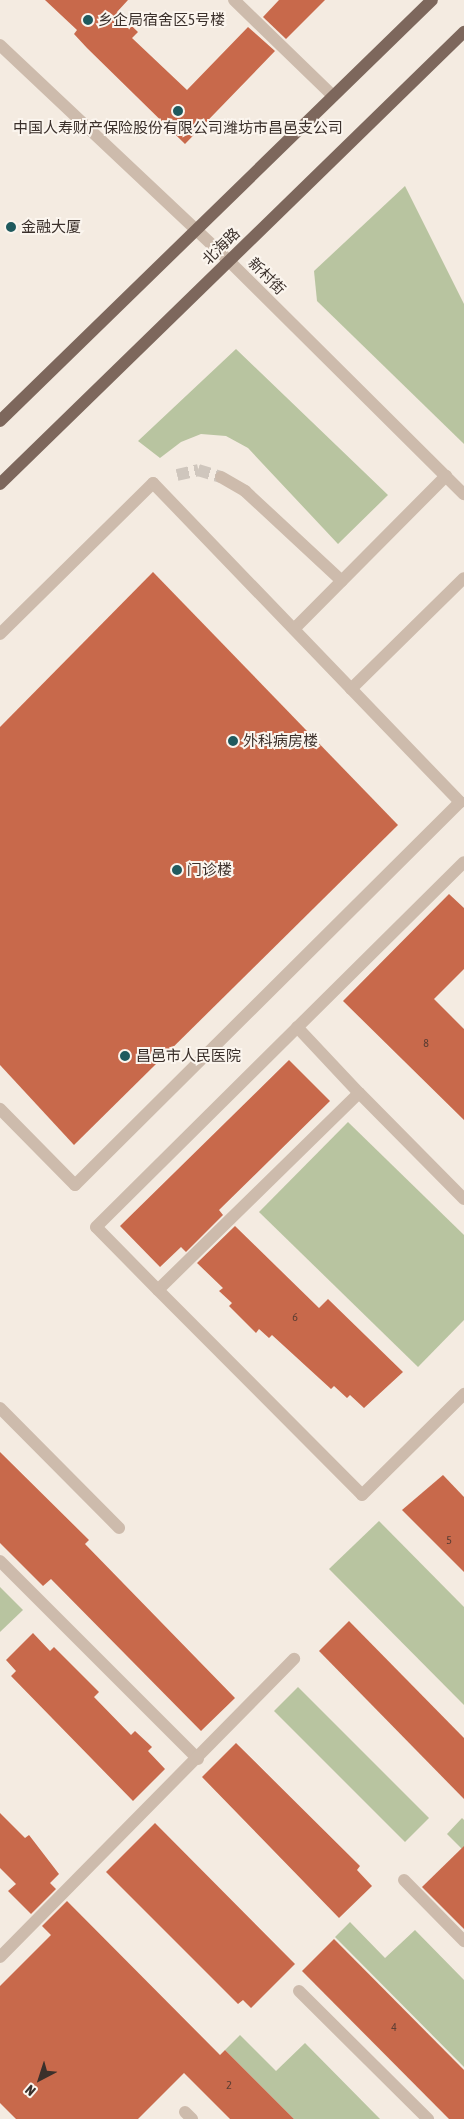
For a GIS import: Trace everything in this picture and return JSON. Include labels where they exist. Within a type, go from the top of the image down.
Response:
[{"type":"main road","name":"北海路","points":[[1,419],[432,0]]},
{"type":"main road","name":"北海路","points":[[0,484],[464,32]]},
{"type":"street","points":[[234,0],[333,96]]},
{"type":"street","name":"新村街","points":[[0,45],[194,232],[229,261],[464,494]]},
{"type":"street","points":[[294,629],[446,476]]},
{"type":"street","points":[[221,477],[244,491],[342,581]]},
{"type":"street","points":[[0,634],[153,484],[460,802],[75,1185],[0,1108]]},
{"type":"street","points":[[351,689],[464,578]]},
{"type":"street","points":[[462,867],[297,1027],[96,1227],[362,1495],[464,1394]]},
{"type":"street","points":[[297,1027],[358,1093],[464,1199]]},
{"type":"street","points":[[158,1290],[358,1093]]},
{"type":"street","points":[[0,1408],[119,1528]]},
{"type":"street","points":[[0,1561],[198,1759]]},
{"type":"street","points":[[0,1957],[198,1759],[294,1659]]},
{"type":"street","points":[[404,1880],[464,1941]]},
{"type":"street","points":[[300,1991],[428,2119]]},
{"type":"green space","points":[[405,186],[464,304],[464,444],[317,301],[314,271]]},
{"type":"green space","points":[[236,349],[388,495],[338,544],[248,448],[226,436],[201,434],[181,442],[160,458],[138,441]]},
{"type":"green space","points":[[348,1122],[464,1235],[464,1320],[418,1367],[259,1212]]},
{"type":"green space","points":[[379,1521],[464,1607],[464,1705],[329,1569]]},
{"type":"green space","points":[[0,1587],[23,1610],[0,1632]]},
{"type":"green space","points":[[298,1687],[429,1818],[405,1842],[274,1711]]},
{"type":"green space","points":[[462,1818],[464,1820],[464,1851],[447,1834]]},
{"type":"green space","points":[[350,1922],[385,1958],[415,1930],[464,1980],[464,2067],[335,1937]]},
{"type":"green space","points":[[240,2035],[276,2071],[305,2043],[380,2119],[294,2119],[225,2050]]},
{"type":"building","points":[[45,0],[128,0],[117,12],[138,32],[132,38],[187,90],[248,27],[275,51],[185,144],[87,48],[74,34],[77,30]]},
{"type":"building","points":[[279,0],[325,0],[286,39],[263,17]]},
{"type":"building","name":"门诊楼","points":[[153,572],[398,825],[74,1145],[0,1065],[0,727]]},
{"type":"building","points":[[449,894],[464,908],[464,969],[434,999],[464,1029],[464,1120],[343,1001]]},
{"type":"building","points":[[289,1060],[330,1101],[219,1210],[223,1215],[186,1252],[181,1247],[160,1267],[120,1226]]},
{"type":"building","points":[[235,1226],[319,1308],[328,1299],[403,1372],[364,1408],[350,1395],[347,1398],[334,1386],[331,1389],[272,1335],[269,1338],[259,1329],[256,1333],[229,1306],[232,1303],[219,1291],[223,1288],[197,1263]]},
{"type":"building","points":[[0,1452],[89,1540],[85,1544],[235,1698],[201,1731],[51,1579],[43,1586],[0,1543]]},
{"type":"building","points":[[443,1475],[464,1497],[464,1572],[402,1510]]},
{"type":"building","points":[[349,1621],[464,1738],[464,1799],[319,1651]]},
{"type":"building","points":[[33,1633],[50,1651],[54,1647],[99,1692],[94,1697],[131,1735],[135,1731],[152,1747],[148,1751],[165,1769],[133,1801],[11,1676],[16,1671],[6,1660]]},
{"type":"building","points":[[236,1743],[360,1866],[357,1870],[372,1886],[339,1918],[202,1777]]},
{"type":"building","points":[[0,1813],[25,1838],[29,1835],[59,1874],[50,1883],[56,1889],[31,1914],[8,1891],[16,1884],[0,1868]]},
{"type":"building","points":[[155,1823],[295,1964],[251,2008],[243,2000],[238,2004],[106,1872]]},
{"type":"building","points":[[464,1846],[464,1929],[422,1887]]},
{"type":"building","points":[[67,1901],[220,2055],[225,2050],[294,2119],[230,2119],[184,2073],[138,2119],[16,2119],[0,2103],[0,1986],[51,1935],[42,1926]]},
{"type":"building","points":[[334,1939],[464,2070],[464,2119],[449,2119],[302,1971]]},
{"type":"tunnel","points":[[177,475],[198,470],[221,477]]},
{"type":"place","name":"乡企局宿舍区5号楼","points":[[88,20]]},
{"type":"place","name":"中国人寿财产保险股份有限公司潍坊市昌邑支公司","points":[[178,111]]},
{"type":"place","name":"金融大厦","points":[[11,227]]},
{"type":"place","name":"外科病房楼","points":[[233,741]]},
{"type":"place","name":"门诊楼","points":[[177,870]]},
{"type":"place","name":"昌邑市人民医院","points":[[125,1056]]}]
